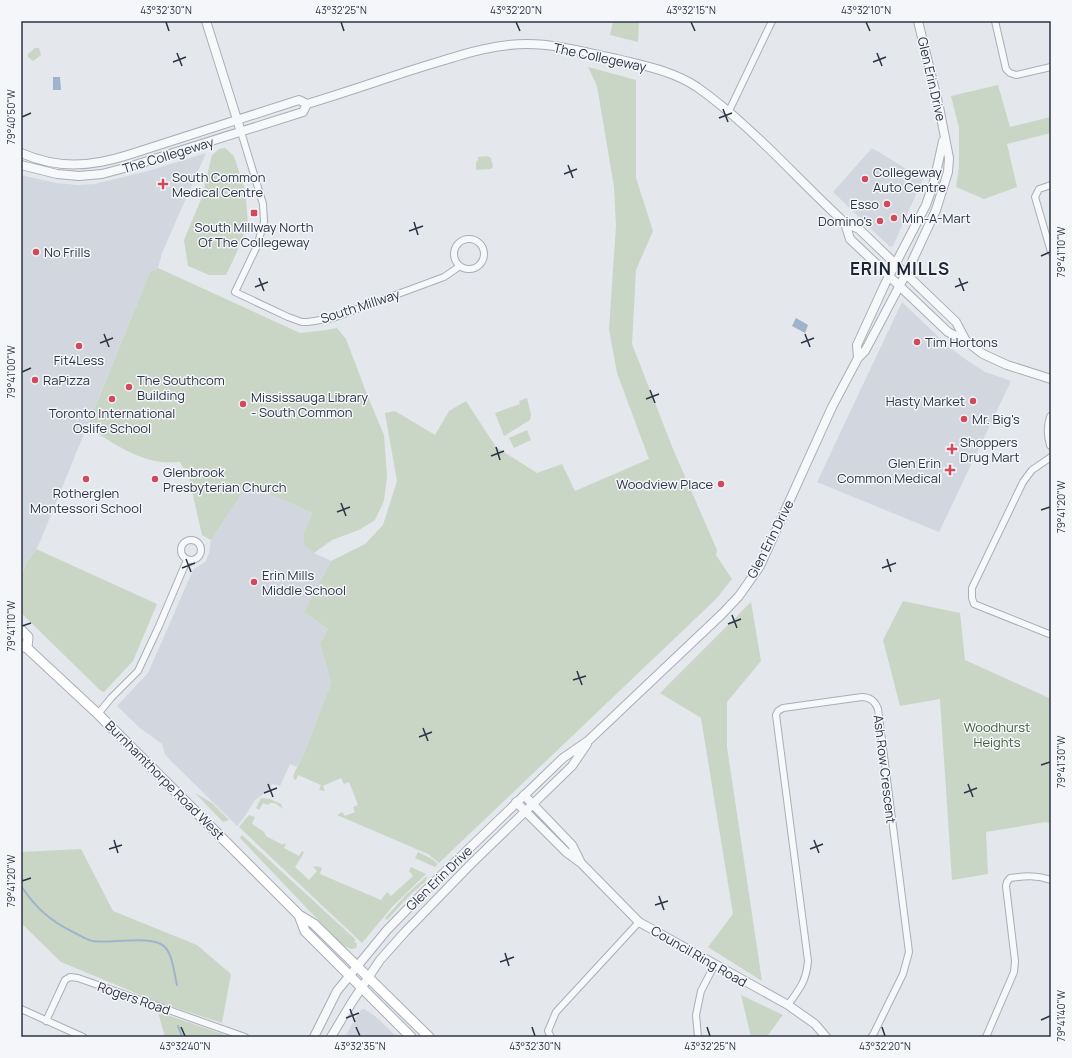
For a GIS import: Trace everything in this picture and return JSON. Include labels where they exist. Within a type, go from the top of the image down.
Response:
[{"type":"main road","name":"Burnhamthorpe Road West","points":[[21,630],[28,637],[24,647],[98,714],[299,914],[314,924],[429,1037]]},
{"type":"main road","name":"Burnhamthorpe Road West","points":[[299,914],[305,932],[410,1037]]},
{"type":"street","name":"South Millway","points":[[206,21],[263,204],[264,222],[257,246],[235,292],[288,317],[302,322],[308,322],[333,318],[444,277],[460,266]]},
{"type":"street","points":[[729,111],[772,21]]},
{"type":"street","name":"Glen Erin Drive","points":[[314,1037],[337,991],[406,910],[516,802],[563,758],[589,740],[725,610],[739,596],[760,566],[826,418],[858,358],[865,351],[936,210],[948,172],[949,158],[939,107],[918,21]]},
{"type":"street","points":[[995,21],[1006,69],[1010,73],[1016,75],[1051,67]]},
{"type":"street","name":"The Collegeway","points":[[21,166],[57,174],[79,176],[102,174],[303,112],[308,104],[405,72],[473,52],[509,45],[528,44],[572,49],[668,72],[682,78],[729,111],[845,223],[859,229],[956,322],[966,341]]},
{"type":"street","name":"The Collegeway","points":[[21,153],[45,161],[74,165],[90,164],[122,157],[299,100],[308,104]]},
{"type":"street","name":"Glen Erin Drive","points":[[858,358],[857,345],[889,276],[926,205],[934,182],[944,138]]},
{"type":"street","points":[[1051,185],[1039,189],[1035,197],[1051,252]]},
{"type":"street","name":"The Collegeway","points":[[845,223],[850,239],[948,332],[966,341],[983,354],[1007,365],[1051,379]]},
{"type":"street","points":[[470,239],[482,245],[485,254],[479,266],[469,269],[460,266],[455,258],[455,249],[461,241],[470,239]]},
{"type":"street","points":[[1051,417],[1049,422],[1049,437],[1051,445]]},
{"type":"street","points":[[1051,457],[1032,470],[1023,482],[972,588],[972,598],[974,604],[1049,634],[1051,633]]},
{"type":"street","points":[[98,714],[138,670],[159,626],[187,560]]},
{"type":"street","name":"Ash Row Crescent","points":[[788,1005],[804,982],[807,974],[808,961],[776,715],[778,711],[784,708],[860,697],[868,698],[875,703],[878,709],[909,952],[903,974],[871,1037]]},
{"type":"street","name":"Glen Erin Drive","points":[[332,1037],[352,1002],[380,960],[418,917],[572,766],[589,740]]},
{"type":"street","name":"Council Ring Road","points":[[524,795],[572,845],[581,863]]},
{"type":"street","name":"Council Ring Road","points":[[516,802],[566,852],[581,863],[639,922],[788,1005],[815,1024],[826,1037]]},
{"type":"street","points":[[986,1037],[1014,972],[1015,961],[1006,886],[1007,882],[1010,878],[1030,875],[1051,880]]},
{"type":"street","points":[[550,1037],[548,1031],[556,1012],[639,922]]},
{"type":"street","points":[[698,1037],[696,1015],[701,992],[716,964]]},
{"type":"street","name":"Rogers Road","points":[[46,1021],[65,980],[70,977],[78,978],[245,1037]]},
{"type":"street","points":[[21,1009],[82,1037]]},
{"type":"shaded area","points":[[872,148],[923,179],[893,246],[890,247],[833,192]]},
{"type":"shaded area","points":[[206,153],[162,253],[158,268],[150,272],[39,544],[27,562],[21,577],[21,175],[56,183],[78,185],[95,184],[148,171]]},
{"type":"shaded area","points":[[902,302],[949,347],[968,361],[985,372],[1011,381],[939,532],[817,482]]},
{"type":"shaded area","points":[[248,484],[312,513],[304,532],[314,553],[331,561],[304,612],[328,629],[320,644],[331,683],[305,751],[297,767],[290,764],[280,786],[272,784],[269,790],[255,800],[237,826],[169,759],[165,754],[162,744],[140,728],[117,706],[148,673],[193,570],[206,561],[211,540]]},
{"type":"shaded area","points":[[364,1009],[375,1016],[397,1037],[345,1037],[361,1010]]},
{"type":"green space","points":[[613,21],[639,21],[638,42],[610,35]]},
{"type":"green space","points":[[35,48],[39,48],[41,55],[33,61],[28,57],[28,54]]},
{"type":"green space","points":[[588,67],[636,80],[636,178],[653,231],[636,270],[632,344],[673,449],[717,550],[716,555],[732,579],[716,599],[439,863],[428,854],[337,815],[342,812],[345,816],[355,812],[353,807],[358,805],[349,782],[344,784],[341,778],[323,786],[325,791],[319,790],[321,785],[298,775],[296,780],[294,779],[293,776],[305,751],[331,683],[320,644],[328,629],[304,612],[331,561],[365,544],[383,525],[397,481],[385,413],[395,411],[435,435],[449,411],[466,401],[496,447],[537,473],[562,464],[575,491],[649,459],[617,373],[609,329],[616,226],[614,187],[597,86]]},
{"type":"green space","points":[[998,85],[1010,127],[1051,117],[1051,133],[1007,144],[1017,187],[984,199],[956,187],[959,167],[959,128],[951,96]]},
{"type":"green space","points":[[225,148],[234,156],[245,190],[248,223],[226,275],[209,275],[188,266],[184,240],[202,197],[212,155],[219,149]]},
{"type":"green space","points":[[487,156],[491,158],[493,167],[490,169],[476,170],[476,162],[478,157]]},
{"type":"green space","points":[[158,268],[300,333],[337,328],[346,339],[384,435],[387,477],[384,501],[375,520],[359,530],[332,540],[314,553],[304,545],[304,532],[312,513],[248,484],[211,540],[202,535],[189,478],[180,462],[161,462],[141,457],[113,443],[87,427],[150,272]]},
{"type":"green space","points":[[527,398],[531,415],[530,420],[504,436],[495,413],[520,404],[519,401]]},
{"type":"green space","points":[[527,430],[531,440],[514,448],[509,438]]},
{"type":"green space","points":[[36,549],[157,604],[133,661],[104,692],[101,691],[21,613],[21,577],[27,562]]},
{"type":"green space","name":"Woodhurst Heights","points":[[903,601],[960,613],[965,660],[1049,698],[1051,683],[1051,824],[1046,822],[986,832],[988,874],[952,880],[940,699],[900,706],[883,640]]},
{"type":"green space","points":[[751,602],[761,661],[727,702],[727,747],[762,981],[708,947],[733,914],[701,718],[660,693]]},
{"type":"green space","points":[[195,793],[212,803],[229,820],[223,822]]},
{"type":"green space","points":[[261,798],[270,799],[281,804],[283,809],[275,803],[270,803],[268,805],[263,803],[259,810],[256,808]]},
{"type":"green space","points":[[249,815],[255,817],[252,824],[264,832],[266,836],[283,845],[284,843],[286,844],[284,848],[299,856],[302,851],[304,852],[295,867],[309,880],[317,871],[313,867],[317,866],[322,868],[320,874],[381,900],[387,892],[391,896],[413,876],[409,871],[411,867],[426,874],[392,907],[362,943],[239,827]]},
{"type":"green space","points":[[242,835],[356,940],[354,941],[357,944],[356,948],[351,949],[342,945],[240,838]]},
{"type":"green space","points":[[81,849],[113,911],[197,945],[231,974],[222,1023],[155,1001],[61,962],[21,923],[21,852]]},
{"type":"green space","points":[[418,852],[432,859],[438,864],[435,867],[415,858]]},
{"type":"green space","points":[[427,876],[426,881],[411,894],[387,920],[385,918],[407,894]]},
{"type":"green space","points":[[741,995],[783,1015],[768,1037],[751,1037]]},
{"type":"green space","points":[[158,1012],[223,1034],[223,1037],[165,1037]]},
{"type":"water","points":[[53,77],[60,77],[61,90],[53,90]]},
{"type":"water","points":[[796,318],[808,325],[805,333],[792,326]]},
{"type":"waterway","points":[[21,886],[32,901],[50,918],[87,939],[100,942],[141,940],[159,943],[165,947],[170,955],[177,985]]},
{"type":"waterway","points":[[178,1026],[182,1037]]},
{"type":"place","name":"Collegeway Auto Centre","points":[[865,179]]},
{"type":"place","name":"South Common Medical Centre","points":[[163,184]]},
{"type":"place","name":"Esso","points":[[887,204]]},
{"type":"place","name":"South Millway North Of The Collegeway","points":[[254,213]]},
{"type":"place","name":"Min-A-Mart","points":[[894,218]]},
{"type":"place","name":"Domino's","points":[[880,221]]},
{"type":"place","name":"No Frills","points":[[36,252]]},
{"type":"place","name":"Tim Hortons","points":[[917,342]]},
{"type":"place","name":"Fit4Less","points":[[79,346]]},
{"type":"place","name":"RaPizza","points":[[35,380]]},
{"type":"place","name":"The Southcom Building","points":[[129,387]]},
{"type":"place","name":"Toronto International Oslife School","points":[[112,399]]},
{"type":"place","name":"Hasty Market","points":[[973,401]]},
{"type":"place","name":"Mississauga Library - South Common","points":[[243,404]]},
{"type":"place","name":"Mr. Big's","points":[[964,419]]},
{"type":"place","name":"Shoppers Drug Mart","points":[[952,449]]},
{"type":"place","name":"Glen Erin Common Medical","points":[[950,470]]},
{"type":"place","name":"Rotherglen Montessori School","points":[[86,479]]},
{"type":"place","name":"Glenbrook Presbyterian Church","points":[[155,479]]},
{"type":"place","name":"Woodview Place","points":[[721,484]]},
{"type":"place","name":"Erin Mills Middle School","points":[[254,582]]},
{"type":"district","name":"ERIN MILLS","points":[[900,269]]}]
